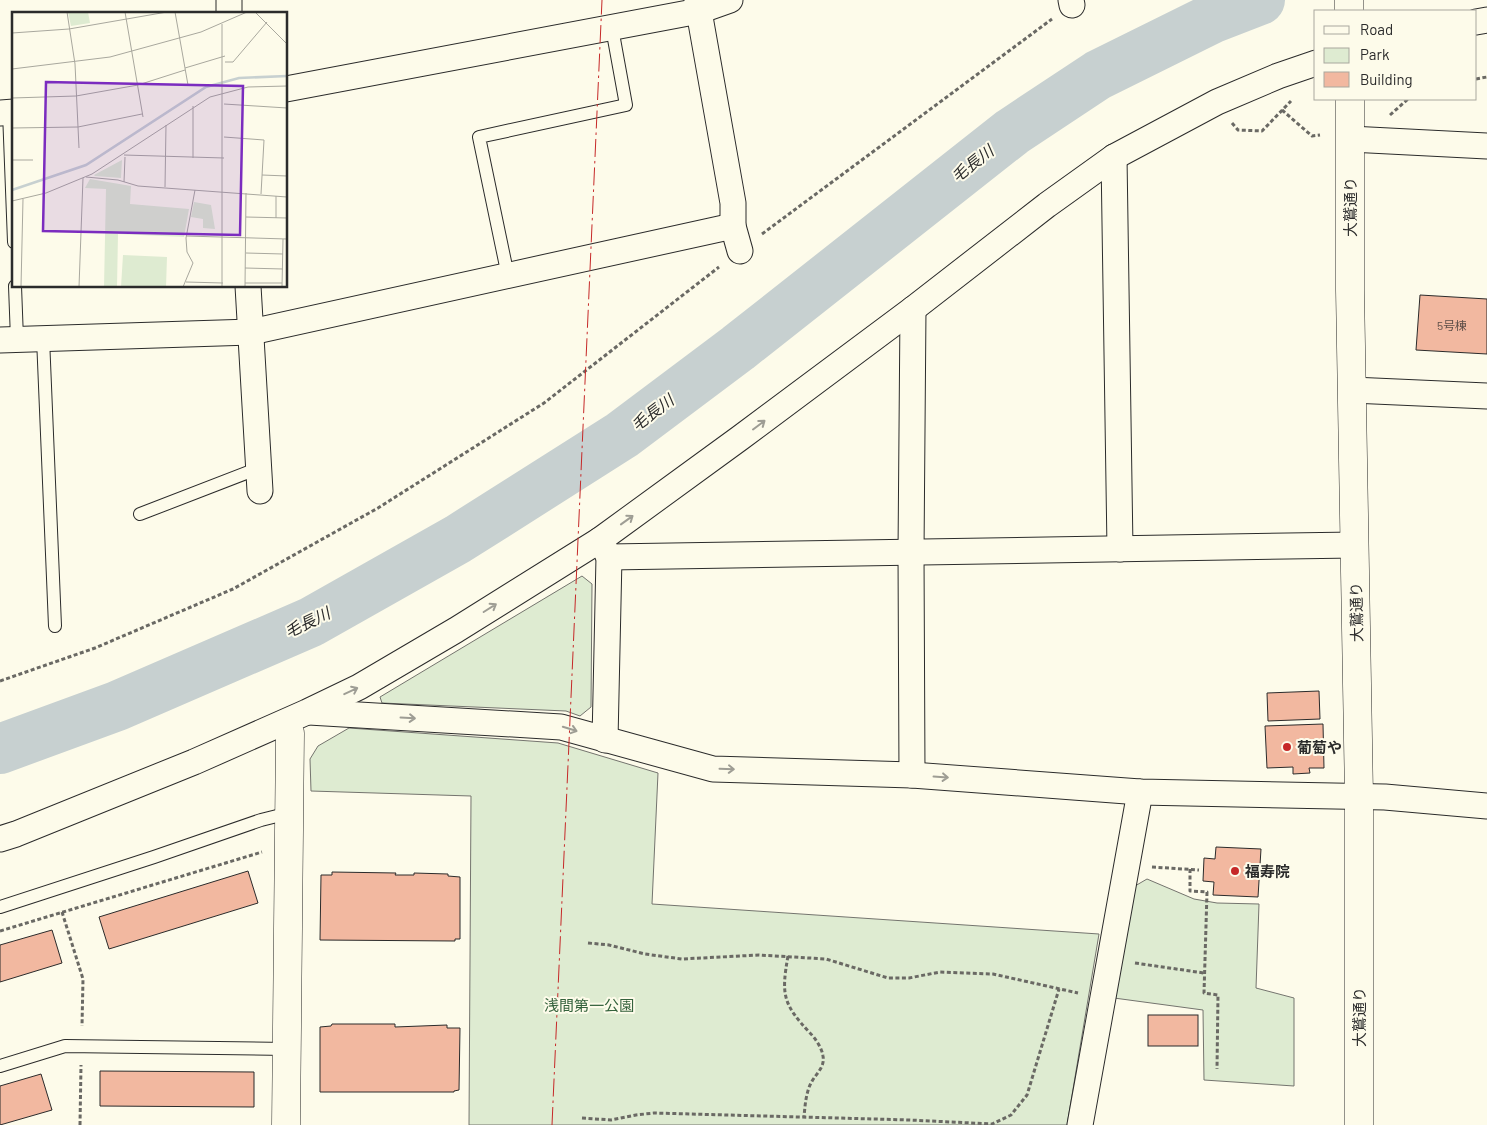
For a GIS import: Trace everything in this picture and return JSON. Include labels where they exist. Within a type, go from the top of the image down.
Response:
[{"type":"street","points":[[288,89],[612,28],[698,5],[730,0]]},
{"type":"street","points":[[698,5],[733,203],[733,226],[740,251]]},
{"type":"street","points":[[0,839],[296,721],[605,548],[740,438],[913,309],[1047,205],[1114,158],[1217,102],[1278,76],[1314,64]]},
{"type":"street","name":"大鷲通り","points":[[1350,100],[1352,390],[1359,796],[1359,1125]]},
{"type":"street","points":[[1350,139],[1487,146]]},
{"type":"street","points":[[1114,158],[1120,549]]},
{"type":"street","points":[[9,339],[251,332],[733,226]]},
{"type":"street","points":[[248,288],[259,480]]},
{"type":"street","points":[[912,775],[913,309]]},
{"type":"street","points":[[1352,390],[1487,396]]},
{"type":"street","points":[[605,548],[911,553],[1355,545]]},
{"type":"street","points":[[605,548],[606,740]]},
{"type":"street","points":[[296,721],[561,727],[713,769],[912,775],[1140,792],[1359,796],[1487,806]]},
{"type":"street","points":[[286,1125],[289,813],[296,721]]},
{"type":"street","points":[[1080,1125],[1140,792]]},
{"type":"lane","points":[[508,276],[479,137],[626,105],[612,28]]},
{"type":"lane","points":[[8,112],[12,199]]},
{"type":"lane","points":[[9,339],[15,288]]},
{"type":"lane","points":[[43,338],[55,626]]},
{"type":"lane","points":[[140,514],[259,480]]},
{"type":"lane","points":[[0,907],[154,858],[261,820],[289,813]]},
{"type":"lane","points":[[0,1066],[66,1046],[287,1049]]},
{"type":"path","points":[[0,682],[95,648],[233,589],[378,508],[544,402],[740,251],[1072,2]]},
{"type":"path","points":[[1282,110],[1312,136],[1320,136]]},
{"type":"path","points":[[0,932],[269,850],[289,848]]},
{"type":"path","points":[[1127,866],[1199,870]]},
{"type":"path","points":[[1190,869],[1190,891],[1207,892],[1204,993],[1218,995],[1217,1068]]},
{"type":"path","points":[[62,912],[83,979],[80,1125]]},
{"type":"path","points":[[588,943],[609,945],[645,954],[682,959],[760,955],[826,959],[888,978],[909,978],[940,972],[993,974],[1103,999]]},
{"type":"path","points":[[788,956],[784,981],[785,995],[793,1014],[814,1037],[824,1054],[824,1065],[811,1082],[804,1117]]},
{"type":"path","points":[[1110,959],[1204,973]]},
{"type":"path","points":[[582,1118],[611,1120],[636,1114],[654,1113],[992,1124],[1011,1115],[1027,1095],[1059,989]]},
{"type":"green space","points":[[582,576],[592,584],[591,707],[580,716],[566,711],[382,703],[380,697]]},
{"type":"green space","name":"浅間第一公園","points":[[349,728],[558,743],[658,773],[652,904],[1099,934],[1067,1125],[469,1125],[471,796],[311,791],[310,759],[318,746]]},
{"type":"green space","points":[[1147,879],[1194,899],[1217,903],[1259,904],[1256,988],[1294,998],[1294,1086],[1204,1080],[1203,1010],[1114,998],[1135,886]]},
{"type":"building","points":[[1420,295],[1487,299],[1487,354],[1416,350]]},
{"type":"building","points":[[1319,691],[1320,719],[1268,721],[1267,693]]},
{"type":"building","points":[[1323,724],[1324,768],[1309,768],[1310,773],[1293,774],[1293,767],[1267,768],[1265,726]]},
{"type":"building","points":[[1216,847],[1261,849],[1258,897],[1213,895],[1214,882],[1203,881],[1204,858],[1215,859]]},
{"type":"building","points":[[248,871],[258,903],[109,949],[99,917]]},
{"type":"building","points":[[332,872],[396,873],[395,875],[414,875],[414,873],[448,874],[448,876],[460,877],[460,939],[455,939],[455,941],[320,940],[321,875],[332,875]]},
{"type":"building","points":[[52,930],[62,963],[0,982],[0,945]]},
{"type":"building","points":[[1148,1015],[1198,1015],[1198,1046],[1148,1046]]},
{"type":"building","points":[[332,1024],[395,1024],[395,1027],[447,1025],[447,1028],[460,1028],[459,1090],[454,1092],[320,1092],[320,1027],[331,1026]]},
{"type":"building","points":[[100,1071],[254,1072],[254,1107],[100,1106]]},
{"type":"building","points":[[41,1074],[52,1110],[0,1125],[0,1086]]},
{"type":"waterway","name":"毛長川","points":[[0,749],[117,706],[311,622],[458,539],[622,435],[738,348],[1012,132],[1098,75],[1211,19],[1260,0]]},
{"type":"power","points":[[552,1125],[602,0]]},
{"type":"place","name":"葡萄や","points":[[1287,747]]},
{"type":"place","name":"福寿院","points":[[1235,871]]}]
